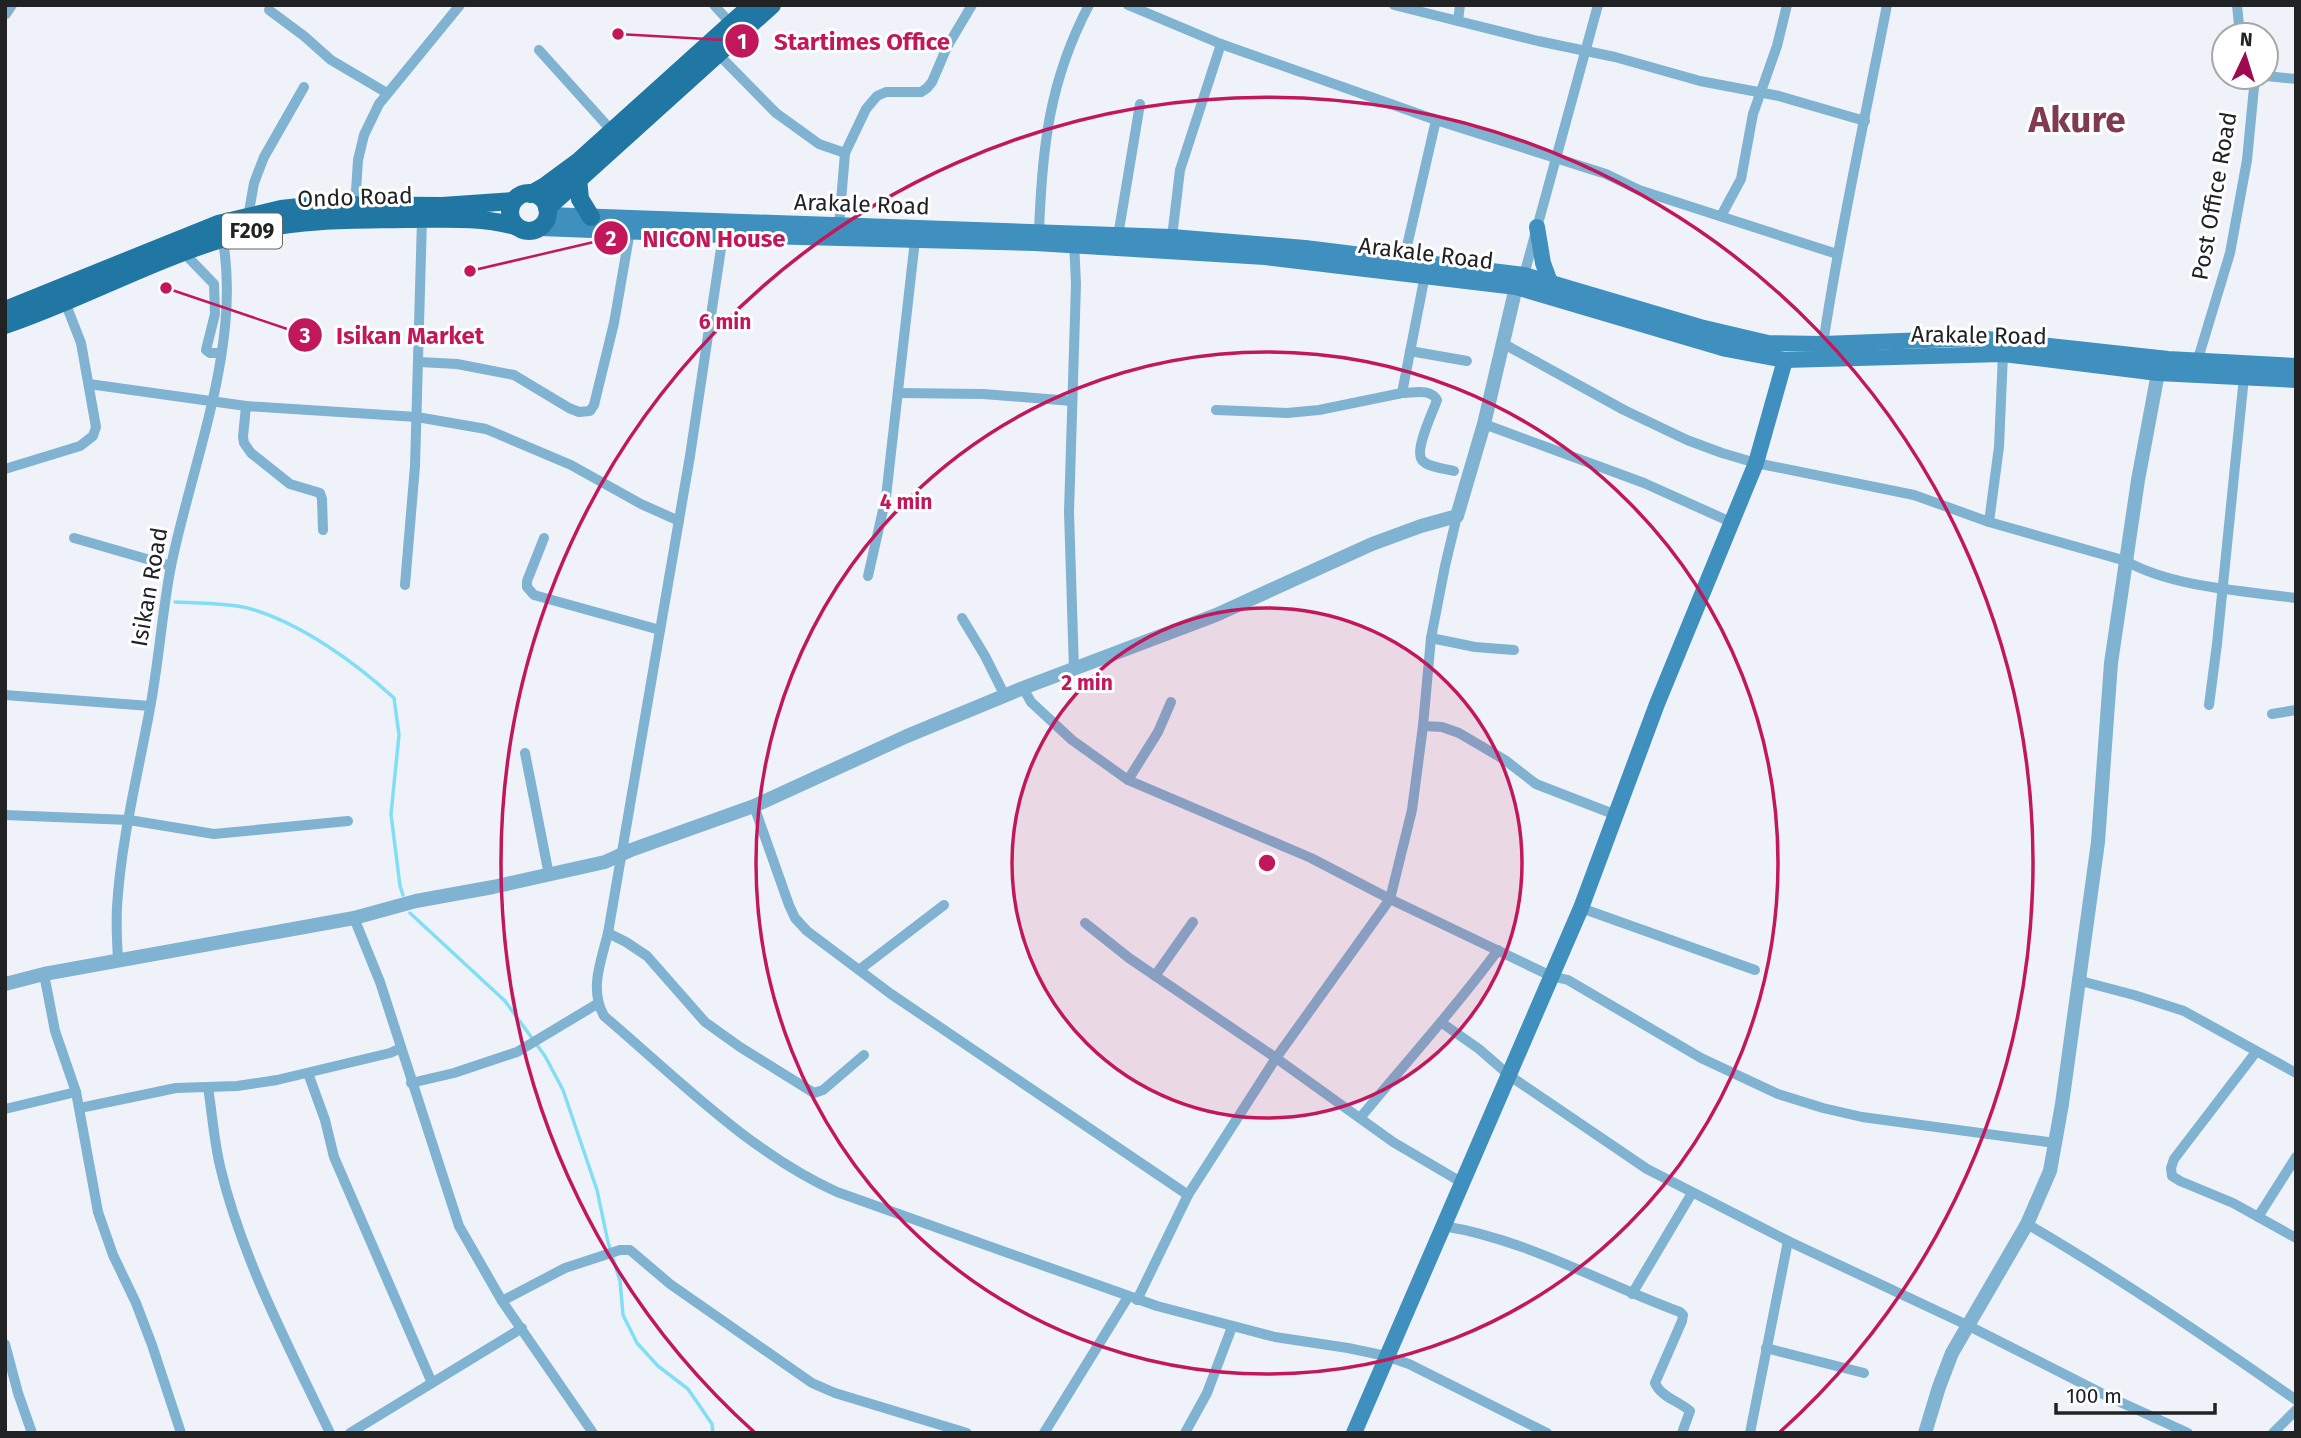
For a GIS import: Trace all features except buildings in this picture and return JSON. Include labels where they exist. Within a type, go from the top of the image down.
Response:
[{"type":"main road","name":"F209","points":[[515,226],[527,231],[545,217],[578,179],[718,54],[752,5]]},
{"type":"main road","name":"F209","points":[[513,201],[545,186],[579,161],[736,29],[772,5]]},
{"type":"main road","points":[[578,179],[580,199],[591,217]]},
{"type":"main road","points":[[531,194],[541,198],[545,217]]},
{"type":"main road","points":[[513,201],[510,214],[515,226]]},
{"type":"main road","name":"Ondo Road","points":[[5,325],[184,253],[248,217],[281,209],[318,205],[442,206],[513,201]]},
{"type":"main road","name":"Arakale Road","points":[[545,217],[1039,232],[1074,240],[1118,236],[1172,237],[1425,275],[1550,282],[1726,349],[1785,360],[1978,338],[2197,362],[2296,366]]},
{"type":"main road","name":"Arakale Road","points":[[545,217],[630,231],[915,240],[1074,240],[1405,259],[1520,281],[1659,322],[1700,327],[1768,342],[1914,347],[2003,354],[2158,373],[2296,380]]},
{"type":"main road","name":"Ondo Road","points":[[5,310],[221,231],[294,223],[422,219],[501,222],[515,226]]},
{"type":"main road","points":[[1537,227],[1543,263],[1550,282]]},
{"type":"main road","points":[[1354,1433],[1581,908],[1657,705],[1756,463],[1785,360]]},
{"type":"street","points":[[355,206],[358,160],[364,135],[387,93],[460,5]]},
{"type":"street","points":[[714,5],[736,29]]},
{"type":"street","points":[[839,226],[845,153],[866,109],[877,96],[892,91],[921,92],[927,88],[972,5]]},
{"type":"street","points":[[1039,232],[1045,130],[1063,64],[1089,5]]},
{"type":"street","points":[[1128,5],[1221,44],[1436,120],[1606,174],[1639,190],[1837,254]]},
{"type":"street","points":[[1394,5],[1700,81],[1761,92],[1865,121]]},
{"type":"street","points":[[1458,21],[1460,5]]},
{"type":"street","points":[[1044,1433],[1132,1298],[1188,1195],[1276,1058],[1390,899],[1412,810],[1431,638],[1445,566],[1520,281],[1598,5]]},
{"type":"street","points":[[1721,216],[1741,179],[1753,114],[1777,46],[1787,5]]},
{"type":"street","points":[[1823,344],[1837,254],[1887,5]]},
{"type":"street","points":[[269,10],[331,60],[387,93]]},
{"type":"street","points":[[1172,237],[1180,170],[1221,44]]},
{"type":"street","points":[[539,50],[612,131]]},
{"type":"street","points":[[718,54],[776,113],[819,144],[845,153]]},
{"type":"street","points":[[248,217],[254,183],[264,158],[304,86]]},
{"type":"street","name":"Post Office Road","points":[[2197,362],[2230,253],[2247,160],[2254,91]]},
{"type":"street","points":[[1118,236],[1140,104]]},
{"type":"street","points":[[1405,259],[1436,120]]},
{"type":"street","points":[[405,585],[415,467],[422,219]]},
{"type":"street","name":"Isikan Road","points":[[117,960],[117,908],[129,820],[172,566],[221,353],[226,286],[221,231]]},
{"type":"street","points":[[419,362],[457,364],[514,375],[569,408],[579,412],[590,411],[594,405],[614,323],[630,231]]},
{"type":"street","points":[[723,235],[679,521],[608,933],[596,984],[597,1004],[604,1016],[730,1124],[773,1157],[807,1178],[837,1192],[1132,1298],[1275,1337],[1386,1356],[1409,1364],[1547,1433]]},
{"type":"street","points":[[868,576],[886,497],[915,240]]},
{"type":"street","points":[[1074,240],[1076,284],[1069,512],[1074,670]]},
{"type":"street","points":[[184,253],[214,284],[215,314],[206,352],[221,353]]},
{"type":"street","points":[[1402,393],[1425,275]]},
{"type":"street","points":[[5,469],[80,446],[93,436],[96,427],[81,343],[65,302]]},
{"type":"street","points":[[1504,344],[1624,410],[1722,453],[1756,463],[1914,495],[1989,522],[2126,561],[2140,569],[2223,588],[2295,597]]},
{"type":"street","points":[[1410,351],[1467,361]]},
{"type":"street","points":[[1989,522],[1998,447],[2003,354]]},
{"type":"street","points":[[1925,1433],[1939,1387],[1967,1325],[2027,1224],[2050,1171],[2098,842],[2111,663],[2158,373]]},
{"type":"street","points":[[2209,705],[2244,377]]},
{"type":"street","points":[[89,384],[246,406],[416,417],[486,429],[571,465],[641,505],[679,521]]},
{"type":"street","points":[[1216,410],[1287,413],[1319,410],[1402,393],[1428,392],[1437,400],[1419,450],[1420,459],[1425,463],[1454,471]]},
{"type":"street","points":[[898,393],[983,394],[1072,401]]},
{"type":"street","points":[[246,406],[244,443],[251,453],[290,484],[320,493],[323,499],[323,530]]},
{"type":"street","points":[[1484,424],[1644,483],[1733,523]]},
{"type":"street","points":[[5,984],[117,960],[355,918],[416,901],[605,862],[754,806],[907,736],[1023,688],[1216,615],[1372,544],[1457,516]]},
{"type":"street","points":[[74,538],[172,566]]},
{"type":"street","points":[[544,538],[527,581],[527,587],[534,595],[660,630]]},
{"type":"street","points":[[962,618],[1005,696]]},
{"type":"street","points":[[1431,638],[1475,647],[1514,650]]},
{"type":"street","points":[[1023,688],[1031,702],[1073,740],[1128,780],[1311,858],[1390,899],[1551,975],[1569,980],[1701,1058],[1778,1094],[1862,1117],[2055,1143]]},
{"type":"street","points":[[5,695],[150,706]]},
{"type":"street","points":[[1128,780],[1158,732],[1171,702]]},
{"type":"street","points":[[2272,714],[2296,710]]},
{"type":"street","points":[[1423,726],[1442,727],[1459,733],[1505,760],[1536,783],[1616,815]]},
{"type":"street","points":[[525,753],[549,875]]},
{"type":"street","points":[[754,806],[795,918],[807,931],[859,971],[1188,1195]]},
{"type":"street","points":[[5,815],[129,820],[214,834],[348,821]]},
{"type":"street","points":[[859,971],[944,905]]},
{"type":"street","points":[[1581,908],[1755,970]]},
{"type":"street","points":[[355,918],[380,982],[459,1226],[502,1301],[591,1429],[576,1433]]},
{"type":"street","points":[[1155,976],[1194,922]]},
{"type":"street","points":[[1085,923],[1155,976],[1394,1142],[1461,1182]]},
{"type":"street","points":[[608,933],[647,956],[705,1021],[740,1047],[814,1093],[823,1090],[864,1055]]},
{"type":"street","points":[[1360,1118],[1418,1047],[1442,1023],[1498,950]]},
{"type":"street","points":[[44,974],[55,1031],[80,1108],[98,1212],[113,1255],[152,1345],[181,1433]]},
{"type":"street","points":[[2077,981],[2184,1011],[2296,1073]]},
{"type":"street","points":[[411,1083],[454,1073],[517,1052],[597,1004]]},
{"type":"street","points":[[1442,1023],[1479,1049],[1510,1076],[1647,1169],[1788,1241],[2188,1433]]},
{"type":"street","points":[[80,1108],[176,1088],[237,1086],[308,1073],[401,1048]]},
{"type":"street","points":[[2256,1052],[2174,1159],[2172,1176],[2233,1203],[2296,1238]]},
{"type":"street","points":[[308,1073],[325,1120],[334,1157],[432,1383]]},
{"type":"street","points":[[208,1087],[219,1164],[232,1212],[286,1342],[330,1433]]},
{"type":"street","points":[[5,1109],[76,1092]]},
{"type":"street","points":[[2258,1217],[2296,1157]]},
{"type":"street","points":[[1632,1294],[1692,1193]]},
{"type":"street","points":[[2027,1224],[2085,1257],[2190,1324],[2296,1400]]},
{"type":"street","points":[[1443,1226],[1471,1230],[1504,1240],[1680,1312],[1683,1315],[1655,1383],[1663,1394],[1690,1410],[1682,1433]]},
{"type":"street","points":[[1750,1433],[1788,1241]]},
{"type":"street","points":[[502,1301],[565,1268],[620,1250],[633,1252],[670,1284],[812,1383],[835,1394],[967,1433]]},
{"type":"street","points":[[1185,1433],[1207,1393],[1232,1327]]},
{"type":"street","points":[[354,1432],[522,1328]]},
{"type":"street","points":[[5,1344],[32,1433]]},
{"type":"street","points":[[1766,1348],[1864,1373]]},
{"type":"street","points":[[2273,1433],[2296,1410]]},
{"type":"waterway","points":[[175,602],[251,609],[290,624],[363,671],[394,698],[399,735],[391,814],[403,895]]},
{"type":"waterway","points":[[410,913],[505,1001],[545,1056],[563,1090],[597,1190],[620,1281],[623,1315],[637,1343],[658,1366],[688,1389],[712,1424],[713,1433]]},
{"type":"place","name":"Startimes Office","points":[[618,34]]},
{"type":"place","name":"NICON House","points":[[470,271]]},
{"type":"place","name":"Isikan Market","points":[[166,288]]},
{"type":"district","name":"Akure","points":[[2077,119]]}]
